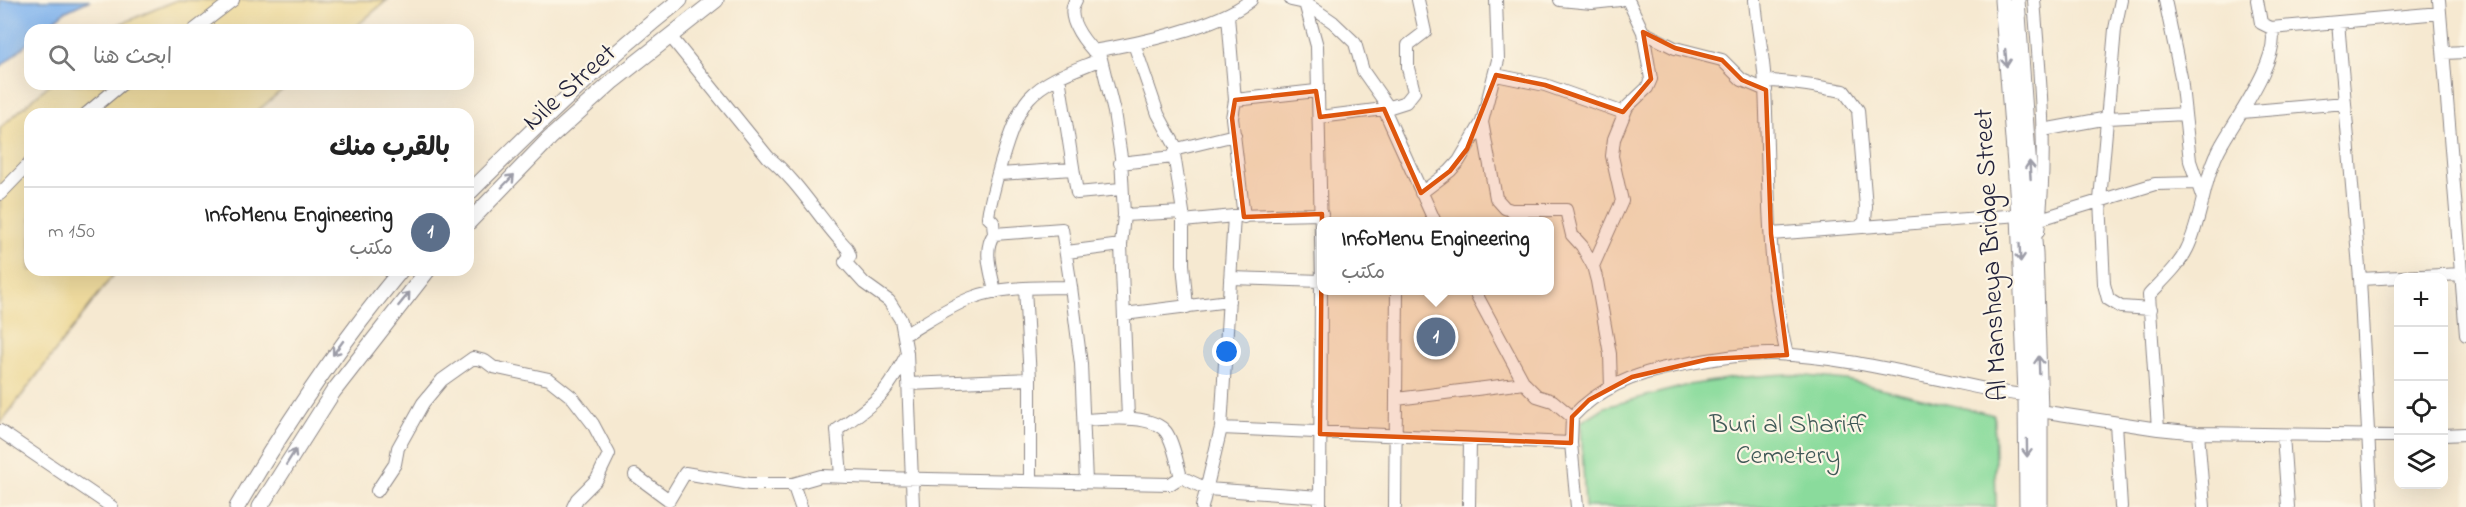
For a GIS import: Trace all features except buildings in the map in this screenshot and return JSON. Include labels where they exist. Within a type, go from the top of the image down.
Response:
[{"type":"main road","name":"Nile Street","points":[[474,188],[584,81],[680,0]]},
{"type":"main road","name":"Nile Street","points":[[474,217],[550,138],[613,81],[716,0]]},
{"type":"main road","name":"Al Mansheya Bridge Street","points":[[2002,0],[2019,215],[2026,395],[2027,507]]},
{"type":"main road","name":"Al Mansheya Bridge Street","points":[[2017,0],[2035,254],[2040,411],[2040,507]]},
{"type":"main road","points":[[237,507],[319,375],[396,276]]},
{"type":"main road","points":[[260,507],[333,392],[423,276]]},
{"type":"street","points":[[202,24],[233,0]]},
{"type":"street","points":[[1076,0],[1072,4],[1074,24],[1097,55],[1119,137],[1124,215],[1121,245],[1128,418]]},
{"type":"street","points":[[1291,0],[1305,3],[1333,22],[1355,44],[1363,71],[1387,109],[1433,217]]},
{"type":"street","points":[[1320,117],[1387,109],[1406,102],[1414,92],[1408,68],[1408,45],[1425,32],[1418,0]]},
{"type":"street","points":[[1421,193],[1450,171],[1459,161],[1482,122],[1496,75],[1498,53],[1496,0]]},
{"type":"street","points":[[1560,0],[1592,3],[1620,0]]},
{"type":"street","points":[[1593,266],[1622,201],[1612,156],[1614,139],[1624,113],[1647,87],[1651,79],[1644,32],[1628,0]]},
{"type":"street","points":[[1755,0],[1765,86],[1771,234],[1781,333],[1787,355]]},
{"type":"street","points":[[2034,0],[2043,130],[2040,219],[2035,254]]},
{"type":"street","points":[[2121,0],[2115,29],[2100,200],[2104,284],[2108,299],[2121,307],[2151,309]]},
{"type":"street","points":[[2165,0],[2180,67],[2190,161],[2202,197]]},
{"type":"street","points":[[2257,0],[2261,23],[2271,28],[2440,13]]},
{"type":"street","points":[[2439,0],[2463,245],[2462,273],[2466,335]]},
{"type":"street","points":[[995,291],[988,258],[989,240],[994,234],[993,222],[988,217],[1008,142],[1021,110],[1029,98],[1044,86],[1097,55],[1228,16],[1245,3]]},
{"type":"street","points":[[1305,3],[1317,46],[1316,91],[1320,117],[1322,217]]},
{"type":"street","points":[[1202,507],[1221,428],[1228,301],[1239,216],[1232,118],[1235,100],[1228,16]]},
{"type":"street","points":[[2338,22],[2360,279],[2372,507]]},
{"type":"street","points":[[2158,429],[2149,295],[2187,249],[2213,161],[2242,112],[2271,53],[2273,32],[2271,28]]},
{"type":"street","points":[[1644,32],[1675,48],[1722,60],[1742,80],[1765,86],[1792,81],[1808,86],[1844,91],[1854,101],[1858,110],[1866,207],[1866,222],[1861,225]]},
{"type":"street","points":[[670,36],[768,157],[794,180],[847,248],[850,256],[845,262],[864,283],[895,307],[901,320],[907,353],[913,507]]},
{"type":"street","points":[[1134,44],[1158,114],[1175,153],[1183,217],[1183,264],[1187,307]]},
{"type":"street","points":[[2444,52],[2466,52]]},
{"type":"street","points":[[1496,75],[1545,85],[1624,113]]},
{"type":"street","points":[[1059,77],[1077,193],[1121,189]]},
{"type":"street","points":[[93,108],[115,90]]},
{"type":"street","points":[[1235,100],[1316,91]]},
{"type":"street","points":[[2242,112],[2345,103]]},
{"type":"street","points":[[2043,130],[2108,117],[2185,114]]},
{"type":"street","points":[[1482,122],[1496,198],[1505,208],[1511,210],[1566,210],[1572,235],[1582,246],[1593,266],[1610,354],[1611,388]]},
{"type":"street","points":[[1120,164],[1175,153],[1235,135]]},
{"type":"street","points":[[0,194],[24,169]]},
{"type":"street","points":[[1000,174],[1072,169]]},
{"type":"street","points":[[2040,219],[2155,184],[2198,183]]},
{"type":"street","points":[[1124,215],[1183,217],[1322,214]]},
{"type":"street","points":[[1771,234],[1861,225],[2019,215]]},
{"type":"street","points":[[994,234],[1060,228],[1064,231],[1081,364],[1086,482]]},
{"type":"street","points":[[1067,252],[1121,245]]},
{"type":"street","points":[[2360,279],[2462,273]]},
{"type":"street","points":[[1230,278],[1317,281]]},
{"type":"street","points":[[904,334],[959,303],[995,291],[1071,287]]},
{"type":"street","points":[[1025,288],[1030,379],[1030,481]]},
{"type":"street","points":[[1084,420],[1128,418],[1153,423],[1166,431],[1181,477],[1207,489],[1320,502],[1321,295]]},
{"type":"street","points":[[1395,507],[1397,295]]},
{"type":"street","points":[[1476,295],[1524,383],[1537,396],[1553,401],[1572,417]]},
{"type":"street","points":[[1124,314],[1228,301]]},
{"type":"street","points":[[841,475],[837,430],[882,396],[907,353]]},
{"type":"street","points":[[1577,507],[1571,444],[1572,417],[1589,400],[1632,377],[1652,370],[1691,362],[1756,355],[1787,355],[1857,363],[1984,390],[2026,395]]},
{"type":"street","points":[[377,491],[395,464],[398,448],[423,403],[442,380],[473,358],[485,361],[493,367],[549,379],[573,398],[593,424],[609,454],[597,479],[577,499],[573,507]]},
{"type":"street","points":[[909,384],[1030,379]]},
{"type":"street","points":[[1397,399],[1524,383]]},
{"type":"street","points":[[2040,411],[2198,433],[2394,436]]},
{"type":"street","points":[[2116,423],[2121,507]]},
{"type":"street","points":[[1221,428],[1320,434],[1397,434],[1571,444]]},
{"type":"street","points":[[0,431],[112,507]]},
{"type":"street","points":[[2198,433],[2204,507]]},
{"type":"street","points":[[2448,435],[2466,434]]},
{"type":"street","points":[[2283,435],[2288,507]]},
{"type":"street","points":[[1469,507],[1470,439]]},
{"type":"street","points":[[635,475],[669,500],[685,473],[749,484],[794,484],[813,477],[841,475],[1170,484],[1181,477]]},
{"type":"street","points":[[794,484],[801,507]]},
{"type":"highlighted area","points":[[1643,32],[1675,48],[1722,60],[1742,80],[1766,90],[1771,234],[1787,355],[1709,359],[1632,377],[1589,400],[1572,417],[1571,443],[1320,434],[1322,214],[1244,217],[1232,118],[1235,100],[1316,91],[1320,117],[1384,109],[1421,193],[1450,171],[1467,149],[1496,75],[1545,85],[1623,112],[1651,79]]},
{"type":"green space","name":"Buri al Shariff Cemetery","points":[[1787,374],[1846,380],[1994,415],[1996,507],[1585,507],[1581,422],[1605,407],[1689,385],[1733,378]]},
{"type":"sand","points":[[177,0],[387,0],[359,24],[120,24]]},
{"type":"sand","points":[[43,90],[282,90],[261,108],[24,108],[24,276],[112,276],[0,424],[0,128]]},
{"type":"water","points":[[0,0],[90,0],[64,12],[50,24],[24,24],[24,46],[0,67]]},
{"type":"place","name":"InfoMenu Engineering","points":[[1436,337]]}]
